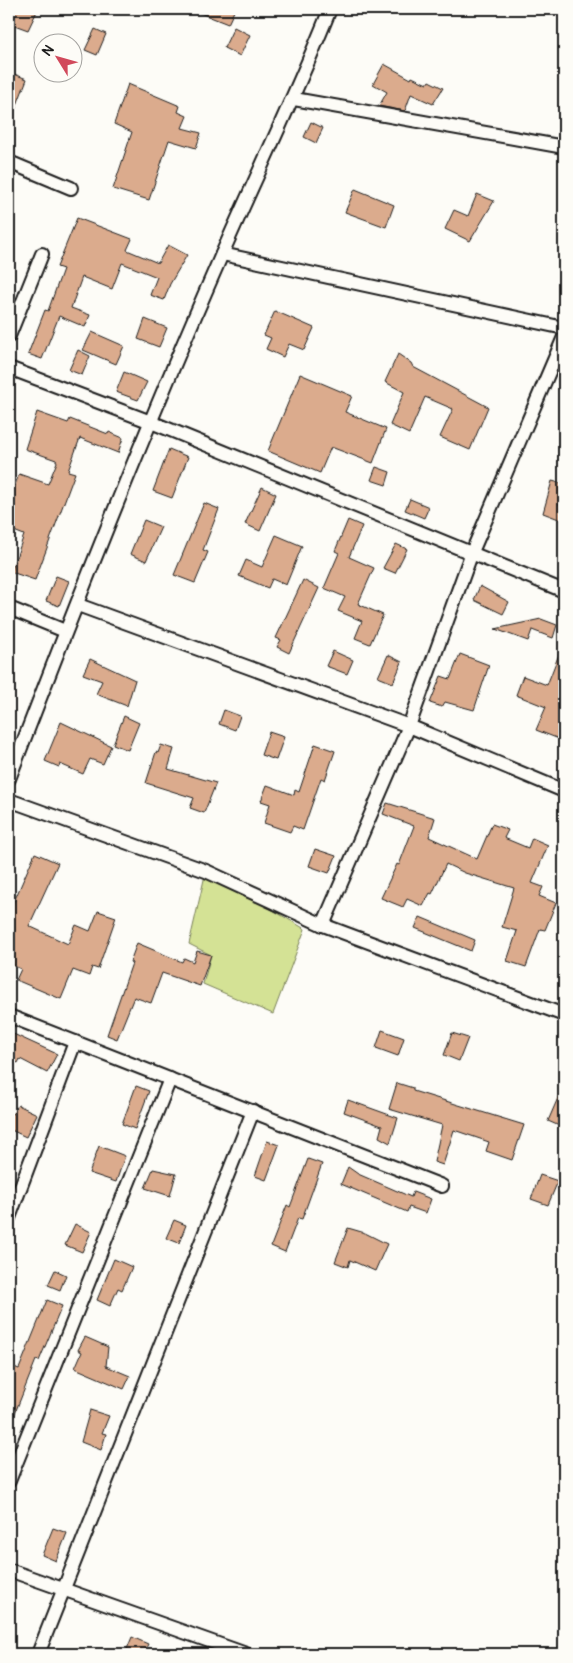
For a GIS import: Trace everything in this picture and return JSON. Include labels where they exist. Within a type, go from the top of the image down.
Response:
[{"type":"street","points":[[9,779],[65,631],[78,605],[151,422],[222,254],[294,99],[330,9]]},
{"type":"street","points":[[294,99],[564,147]]},
{"type":"street","points":[[9,162],[71,188]]},
{"type":"street","points":[[9,336],[42,254]]},
{"type":"street","points":[[222,254],[564,328]]},
{"type":"street","points":[[323,925],[408,726],[472,552],[564,337]]},
{"type":"street","points":[[9,368],[151,422],[564,591]]},
{"type":"street","points":[[78,605],[408,726],[564,791]]},
{"type":"street","points":[[9,608],[65,631]]},
{"type":"street","points":[[9,800],[206,871],[323,925],[564,1015]]},
{"type":"street","points":[[9,1016],[442,1186]]},
{"type":"street","points":[[9,1218],[75,1042]]},
{"type":"street","points":[[9,1481],[170,1079]]},
{"type":"street","points":[[38,1654],[253,1111]]},
{"type":"street","points":[[9,1570],[246,1654]]},
{"type":"green space","points":[[206,871],[305,929],[273,1014],[203,984],[211,955],[189,944]]},
{"type":"building","points":[[9,9],[38,9],[28,30],[9,23]]},
{"type":"building","points":[[190,9],[235,9],[228,24]]},
{"type":"building","points":[[234,27],[250,35],[240,56],[224,48]]},
{"type":"building","points":[[95,29],[106,34],[97,55],[85,50]]},
{"type":"building","points":[[384,64],[411,79],[412,77],[427,84],[429,81],[443,88],[433,104],[411,94],[405,111],[379,106],[387,92],[373,84]]},
{"type":"building","points":[[9,72],[27,79],[10,123],[9,123]]},
{"type":"building","points":[[128,84],[180,106],[178,112],[187,116],[182,128],[201,133],[196,148],[169,140],[149,200],[113,189],[132,132],[114,124]]},
{"type":"building","points":[[311,122],[323,128],[316,143],[304,137]]},
{"type":"building","points":[[355,189],[394,205],[386,227],[345,212]]},
{"type":"building","points":[[477,194],[494,201],[470,241],[445,229],[454,210],[468,216]]},
{"type":"building","points":[[77,218],[132,239],[127,250],[158,263],[168,245],[187,255],[170,284],[164,300],[150,295],[157,277],[122,263],[112,289],[82,277],[71,308],[90,315],[85,327],[59,316],[42,359],[28,354],[45,310],[48,311],[63,269],[57,267]]},
{"type":"building","points":[[275,311],[314,328],[304,350],[289,344],[283,357],[266,349],[271,338],[264,335]]},
{"type":"building","points":[[145,319],[167,328],[159,347],[138,339]]},
{"type":"building","points":[[92,332],[124,346],[116,364],[83,350]]},
{"type":"building","points":[[78,350],[90,356],[82,375],[69,370]]},
{"type":"building","points":[[398,354],[411,363],[413,367],[488,407],[470,450],[440,437],[453,409],[425,397],[409,434],[390,425],[404,392],[385,382]]},
{"type":"building","points":[[124,372],[147,382],[138,400],[116,392]]},
{"type":"building","points":[[300,374],[352,396],[345,412],[386,429],[373,463],[331,447],[320,473],[268,451]]},
{"type":"building","points":[[37,412],[68,423],[70,419],[123,438],[118,453],[80,438],[68,471],[75,473],[35,580],[11,572],[24,535],[9,529],[9,502],[19,474],[48,484],[57,462],[25,449]]},
{"type":"building","points":[[169,449],[188,457],[172,498],[153,491]]},
{"type":"building","points":[[376,467],[390,472],[386,485],[371,480]]},
{"type":"building","points":[[552,481],[564,484],[559,505],[564,507],[564,521],[543,513]]},
{"type":"building","points":[[262,487],[276,494],[260,531],[245,524]]},
{"type":"building","points":[[410,499],[429,507],[424,518],[405,510]]},
{"type":"building","points":[[204,503],[219,509],[203,550],[208,552],[195,583],[174,575]]},
{"type":"building","points":[[144,520],[161,527],[146,561],[130,554]]},
{"type":"building","points":[[348,520],[362,526],[349,557],[374,568],[358,604],[383,615],[370,644],[355,638],[362,621],[338,611],[345,597],[324,588],[339,553],[335,551]]},
{"type":"building","points":[[276,535],[302,546],[286,585],[272,579],[268,588],[239,576],[246,560],[262,567]]},
{"type":"building","points":[[396,544],[407,549],[395,573],[383,568]]},
{"type":"building","points":[[56,576],[69,581],[59,606],[46,601]]},
{"type":"building","points":[[303,580],[319,588],[289,653],[277,647],[281,640],[276,638]]},
{"type":"building","points":[[480,586],[509,602],[503,614],[474,600]]},
{"type":"building","points":[[541,619],[557,625],[553,638],[532,630],[528,641],[495,629]]},
{"type":"building","points":[[563,644],[564,683],[558,699],[564,701],[564,729],[559,739],[536,730],[546,707],[516,695],[523,676],[547,685]]},
{"type":"building","points":[[333,651],[353,660],[347,674],[326,666]]},
{"type":"building","points":[[460,654],[489,665],[474,710],[445,702],[442,707],[430,703],[441,676],[450,679]]},
{"type":"building","points":[[388,655],[402,662],[393,683],[378,677]]},
{"type":"building","points":[[90,659],[135,680],[127,706],[96,694],[102,681],[83,674]]},
{"type":"building","points":[[224,710],[240,716],[235,730],[219,724]]},
{"type":"building","points":[[124,716],[139,723],[128,750],[113,744]]},
{"type":"building","points":[[61,722],[111,746],[103,764],[90,759],[83,774],[60,764],[59,767],[45,761]]},
{"type":"building","points":[[269,732],[284,737],[276,760],[261,755]]},
{"type":"building","points":[[315,744],[335,751],[325,780],[321,778],[303,830],[293,826],[290,832],[264,823],[270,804],[261,801],[267,785],[294,795],[295,790],[299,792]]},
{"type":"building","points":[[161,745],[174,749],[168,769],[216,783],[204,813],[190,808],[194,798],[146,783],[156,752],[158,753]]},
{"type":"building","points":[[387,803],[435,818],[429,837],[477,859],[492,824],[508,830],[504,838],[528,848],[532,838],[548,845],[532,883],[543,887],[539,896],[556,903],[545,930],[540,929],[526,967],[507,961],[517,931],[502,927],[514,888],[465,873],[446,864],[432,894],[430,893],[423,906],[407,899],[403,907],[381,898],[397,864],[399,865],[414,826],[383,814]]},
{"type":"building","points":[[315,849],[336,856],[329,873],[309,866]]},
{"type":"building","points":[[35,853],[58,863],[29,926],[68,944],[76,925],[90,931],[98,911],[116,917],[98,969],[92,967],[89,976],[73,970],[61,999],[16,980],[21,969],[9,964],[9,913]]},
{"type":"building","points":[[420,917],[475,940],[471,951],[415,928]]},
{"type":"building","points":[[137,943],[182,962],[184,958],[193,962],[197,951],[211,955],[200,986],[162,973],[151,1003],[134,997],[117,1039],[107,1035]]},
{"type":"building","points":[[382,1030],[404,1038],[398,1056],[376,1048]]},
{"type":"building","points":[[9,1032],[57,1054],[47,1073],[20,1059],[18,1063],[9,1059]]},
{"type":"building","points":[[452,1033],[468,1038],[459,1061],[444,1055]]},
{"type":"building","points":[[397,1083],[413,1088],[413,1091],[524,1125],[512,1160],[486,1151],[489,1142],[454,1130],[443,1165],[434,1162],[442,1125],[389,1109]]},
{"type":"building","points":[[564,1084],[564,1128],[548,1121]]},
{"type":"building","points":[[136,1086],[149,1091],[135,1129],[122,1124]]},
{"type":"building","points":[[348,1100],[398,1118],[390,1143],[379,1137],[382,1126],[344,1112]]},
{"type":"building","points":[[18,1105],[37,1114],[26,1137],[9,1129],[9,1112],[13,1114]]},
{"type":"building","points":[[267,1141],[279,1145],[266,1180],[255,1176]]},
{"type":"building","points":[[99,1146],[125,1156],[116,1182],[89,1173]]},
{"type":"building","points":[[308,1159],[322,1164],[302,1219],[298,1218],[285,1252],[271,1246],[287,1205],[290,1207]]},
{"type":"building","points":[[348,1167],[358,1174],[411,1197],[413,1192],[431,1199],[426,1213],[409,1207],[407,1212],[341,1184]]},
{"type":"building","points":[[153,1169],[176,1174],[170,1196],[145,1188]]},
{"type":"building","points":[[540,1175],[558,1181],[548,1205],[531,1199]]},
{"type":"building","points":[[174,1220],[186,1225],[179,1243],[166,1238]]},
{"type":"building","points":[[75,1224],[91,1232],[82,1252],[65,1245]]},
{"type":"building","points":[[348,1228],[365,1233],[387,1244],[375,1271],[350,1260],[348,1267],[335,1262]]},
{"type":"building","points":[[114,1259],[132,1267],[122,1290],[118,1288],[110,1306],[97,1300]]},
{"type":"building","points":[[55,1270],[66,1275],[60,1290],[48,1285]]},
{"type":"building","points":[[47,1300],[62,1306],[39,1361],[36,1360],[9,1428],[9,1365],[19,1369]]},
{"type":"building","points":[[85,1337],[108,1347],[106,1366],[130,1376],[124,1389],[75,1368],[82,1352],[78,1350]]},
{"type":"building","points":[[90,1410],[109,1416],[102,1433],[106,1434],[101,1450],[81,1442]]},
{"type":"building","points":[[53,1528],[67,1533],[56,1561],[42,1555]]},
{"type":"building","points":[[132,1637],[148,1644],[143,1654],[125,1654]]}]
